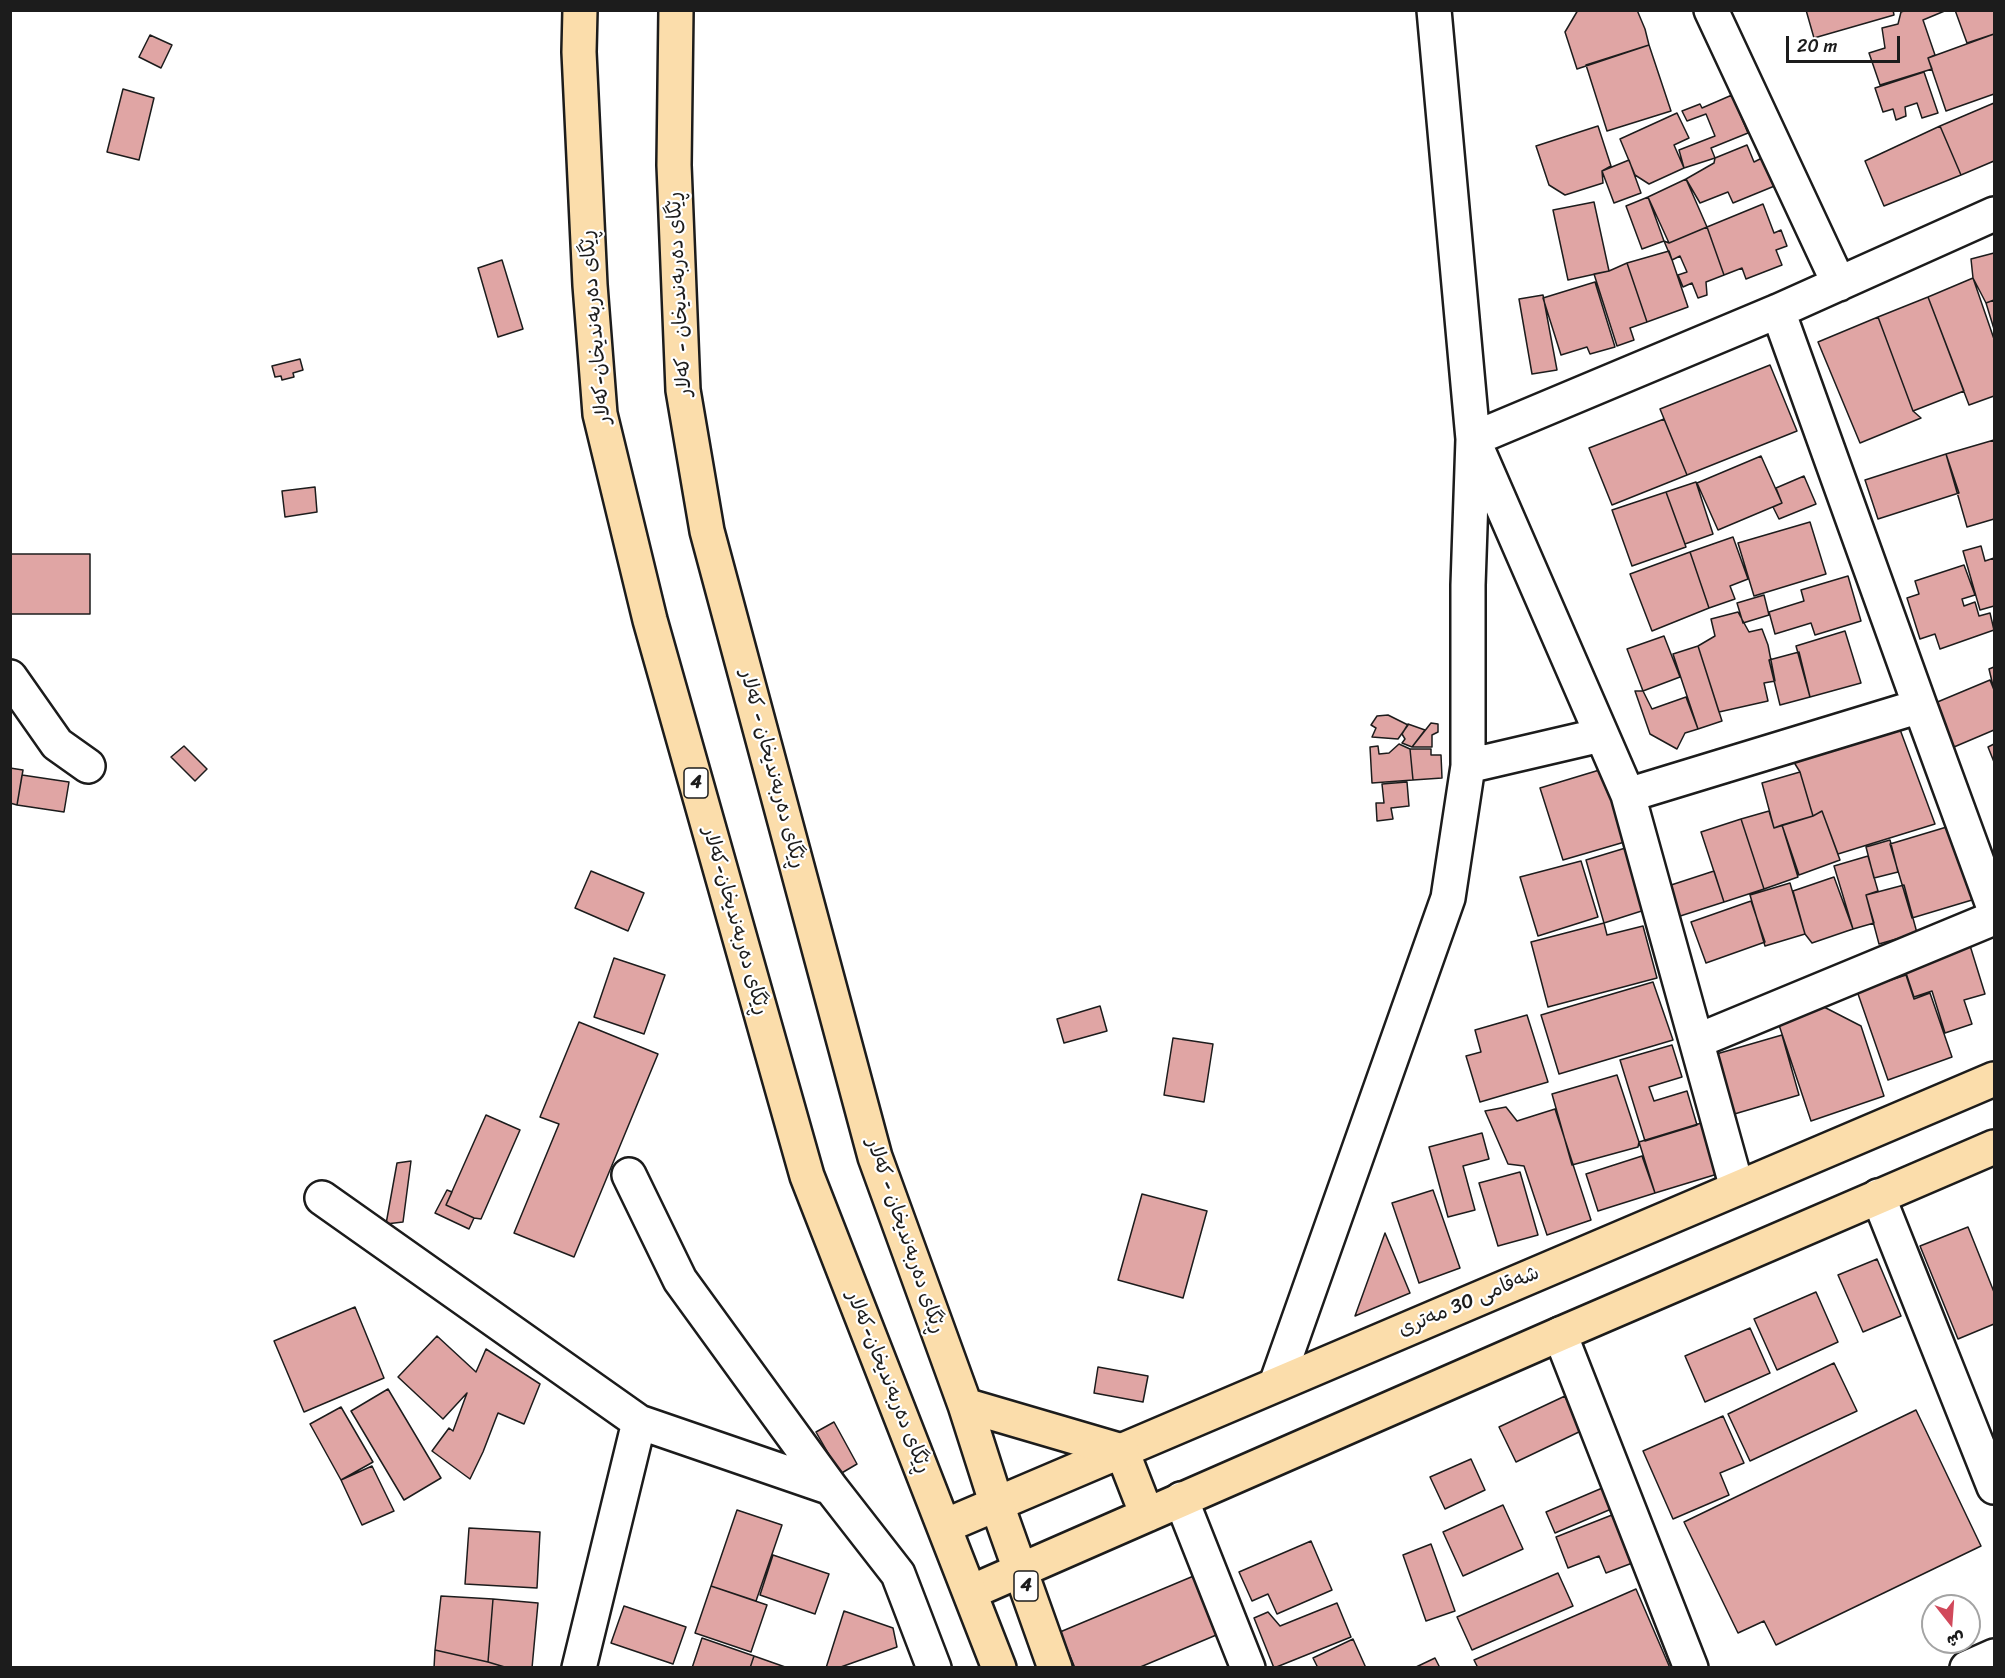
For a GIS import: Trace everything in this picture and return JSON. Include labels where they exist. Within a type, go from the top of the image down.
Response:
[{"type":"main road","name":"ڕێگای دەربەندیخان-کەلار","points":[[580,10],[579,52],[590,285],[600,414],[650,620],[807,1176],[945,1526]]},
{"type":"main road","name":"ڕێگای دەربەندیخان - کەلار","points":[[676,10],[674,165],[683,390],[707,531],[874,1158],[965,1405],[997,1505]]},
{"type":"main road","name":"شەقامی 30 مەتری","points":[[945,1526],[1995,1079]]},
{"type":"main road","points":[[971,1592],[1560,1334],[1995,1147]]},
{"type":"main road","points":[[965,1405],[1122,1451],[1147,1515]]},
{"type":"main road","name":"4","points":[[997,1505],[1055,1668]]},
{"type":"main road","name":"4","points":[[945,1526],[999,1668]]},
{"type":"street","points":[[1276,1384],[1448,898],[1468,766],[1468,585],[1473,439],[1434,10]]},
{"type":"street","points":[[1711,10],[1839,284]]},
{"type":"street","points":[[1473,439],[1779,311],[1995,214]]},
{"type":"street","points":[[1779,311],[1920,706],[1995,908]]},
{"type":"street","points":[[1473,439],[1628,795],[1737,1188]]},
{"type":"street","points":[[10,677],[57,744],[88,766]]},
{"type":"street","points":[[1628,795],[1920,706]]},
{"type":"street","points":[[1468,766],[1601,735]]},
{"type":"street","points":[[1697,1041],[1995,918]]},
{"type":"street","points":[[629,1175],[680,1280],[831,1488],[898,1574],[934,1668]]},
{"type":"street","points":[[1878,1196],[1995,1487]]},
{"type":"street","points":[[322,1198],[639,1422],[831,1488]]},
{"type":"street","points":[[1560,1334],[1691,1668]]},
{"type":"street","points":[[579,1668],[639,1422]]},
{"type":"street","points":[[1181,1499],[1248,1668]]},
{"type":"street","points":[[1967,1668],[1995,1656]]},
{"type":"building","points":[[1578,10],[1637,10],[1649,45],[1577,69],[1565,32]]},
{"type":"building","points":[[1806,10],[1893,10],[1894,15],[1814,38]]},
{"type":"building","points":[[1947,10],[1923,20],[1935,55],[1928,58],[1932,69],[1880,85],[1869,53],[1885,48],[1882,28],[1898,24],[1901,12]]},
{"type":"building","points":[[1955,10],[1994,10],[1994,34],[1967,43]]},
{"type":"building","points":[[1994,34],[1994,94],[1946,111],[1928,58]]},
{"type":"building","points":[[150,35],[172,45],[161,68],[139,57]]},
{"type":"building","points":[[1649,45],[1671,111],[1607,131],[1586,65]]},
{"type":"building","points":[[1924,72],[1938,113],[1922,118],[1917,103],[1905,107],[1906,116],[1896,120],[1893,109],[1883,112],[1875,88]]},
{"type":"building","points":[[123,89],[154,98],[139,160],[107,152]]},
{"type":"building","points":[[1732,95],[1748,133],[1711,148],[1715,158],[1684,168],[1679,150],[1715,136],[1706,114],[1687,121],[1682,111],[1700,104],[1702,108]]},
{"type":"building","points":[[1994,103],[1994,161],[1961,175],[1940,126]]},
{"type":"building","points":[[1677,113],[1689,138],[1674,145],[1684,168],[1649,184],[1635,175],[1620,139]]},
{"type":"building","points":[[1598,126],[1611,166],[1602,171],[1603,183],[1565,195],[1549,185],[1536,146]]},
{"type":"building","points":[[1940,126],[1961,175],[1884,206],[1865,161]]},
{"type":"building","points":[[1747,145],[1754,162],[1766,156],[1777,185],[1733,203],[1728,192],[1700,203],[1686,179],[1714,163],[1715,158]]},
{"type":"building","points":[[1629,160],[1641,193],[1614,203],[1602,171]]},
{"type":"building","points":[[1686,179],[1707,227],[1669,243],[1648,197]]},
{"type":"building","points":[[1648,197],[1664,241],[1642,249],[1626,206]]},
{"type":"building","points":[[1594,202],[1609,271],[1568,280],[1553,210]]},
{"type":"building","points":[[1763,204],[1774,233],[1781,230],[1787,246],[1776,250],[1782,265],[1746,279],[1742,268],[1724,275],[1707,227]]},
{"type":"building","points":[[1707,227],[1724,275],[1706,282],[1707,295],[1698,298],[1692,283],[1683,287],[1678,275],[1687,272],[1680,256],[1672,260],[1664,241],[1669,243]]},
{"type":"building","points":[[1669,251],[1688,307],[1647,322],[1627,263]]},
{"type":"building","points":[[1994,253],[1994,300],[1986,303],[1973,278],[1971,259]]},
{"type":"building","points":[[502,260],[523,329],[498,337],[478,268]]},
{"type":"building","points":[[1627,263],[1647,322],[1630,328],[1634,340],[1617,346],[1594,274],[1609,271]]},
{"type":"building","points":[[1973,278],[1994,339],[1994,396],[1969,405],[1928,297]]},
{"type":"building","points":[[1595,282],[1615,347],[1590,354],[1587,347],[1561,355],[1543,298]]},
{"type":"building","points":[[1543,295],[1557,370],[1532,374],[1519,299]]},
{"type":"building","points":[[1928,297],[1964,391],[1913,411],[1878,317]]},
{"type":"building","points":[[1994,300],[1994,329],[1986,303]]},
{"type":"building","points":[[1878,317],[1913,411],[1921,418],[1860,443],[1818,342]]},
{"type":"building","points":[[300,359],[303,370],[293,373],[294,377],[282,380],[281,376],[275,377],[272,366]]},
{"type":"building","points":[[1770,365],[1797,431],[1687,475],[1660,409]]},
{"type":"building","points":[[1664,419],[1687,475],[1612,505],[1589,448]]},
{"type":"building","points":[[1994,440],[1994,519],[1967,527],[1946,454]]},
{"type":"building","points":[[1946,454],[1959,493],[1878,519],[1865,480]]},
{"type":"building","points":[[1761,456],[1782,503],[1718,530],[1697,483]]},
{"type":"building","points":[[1804,476],[1816,504],[1779,519],[1773,507],[1782,503],[1776,488]]},
{"type":"building","points":[[1696,482],[1713,534],[1685,544],[1666,492]]},
{"type":"building","points":[[315,487],[317,512],[285,517],[282,491]]},
{"type":"building","points":[[1666,492],[1686,547],[1632,566],[1612,510]]},
{"type":"building","points":[[1810,522],[1826,574],[1754,596],[1738,543]]},
{"type":"building","points":[[1733,537],[1748,579],[1730,586],[1735,599],[1709,608],[1690,552]]},
{"type":"building","points":[[1981,546],[1985,561],[1994,558],[1994,606],[1980,610],[1963,551]]},
{"type":"building","points":[[1690,552],[1709,608],[1652,631],[1630,574]]},
{"type":"building","points":[[10,554],[90,554],[90,614],[10,614]]},
{"type":"building","points":[[1964,565],[1975,595],[1962,599],[1964,606],[1975,602],[1979,616],[1990,613],[1994,630],[1940,649],[1935,634],[1920,639],[1907,598],[1919,594],[1915,581]]},
{"type":"building","points":[[1848,576],[1861,621],[1815,635],[1811,623],[1775,634],[1769,612],[1804,601],[1801,590]]},
{"type":"building","points":[[1764,595],[1769,615],[1743,623],[1737,603]]},
{"type":"building","points":[[1738,612],[1749,632],[1762,629],[1768,645],[1775,681],[1764,683],[1768,701],[1719,712],[1698,646],[1715,636],[1711,619]]},
{"type":"building","points":[[1845,631],[1861,683],[1810,697],[1796,646]]},
{"type":"building","points":[[1664,636],[1680,677],[1643,691],[1627,649]]},
{"type":"building","points":[[1698,646],[1722,721],[1698,729],[1673,654]]},
{"type":"building","points":[[1799,652],[1810,697],[1780,705],[1769,660]]},
{"type":"building","points":[[1994,667],[1994,690],[1989,669]]},
{"type":"building","points":[[1990,680],[1994,690],[1994,730],[1954,747],[1935,703]]},
{"type":"building","points":[[1635,691],[1643,691],[1652,709],[1686,697],[1698,729],[1685,733],[1677,749],[1650,734]]},
{"type":"building","points":[[1388,715],[1408,725],[1398,739],[1372,737],[1376,728],[1371,725],[1377,716]]},
{"type":"building","points":[[1431,723],[1438,724],[1438,732],[1432,735],[1432,747],[1412,747]]},
{"type":"building","points":[[1408,724],[1425,730],[1412,747],[1402,743],[1405,739],[1402,734]]},
{"type":"building","points":[[1898,724],[1935,824],[1838,854],[1822,811],[1813,816],[1800,772],[1792,759]]},
{"type":"building","points":[[1399,744],[1410,749],[1413,780],[1372,783],[1370,747],[1378,746],[1379,754],[1389,753]]},
{"type":"building","points":[[1994,744],[1994,762],[1988,747]]},
{"type":"building","points":[[184,746],[207,769],[195,781],[171,757]]},
{"type":"building","points":[[1410,749],[1431,749],[1431,755],[1441,755],[1442,778],[1413,780]]},
{"type":"building","points":[[10,768],[23,770],[17,805],[10,803]]},
{"type":"building","points":[[1606,768],[1628,841],[1563,860],[1540,788]]},
{"type":"building","points":[[1800,772],[1813,816],[1774,828],[1762,783]]},
{"type":"building","points":[[22,775],[69,782],[64,812],[17,805]]},
{"type":"building","points":[[1407,782],[1409,806],[1391,808],[1393,819],[1377,821],[1376,803],[1384,803],[1382,784]]},
{"type":"building","points":[[1769,811],[1774,828],[1782,825],[1798,877],[1764,889],[1741,819]]},
{"type":"building","points":[[1822,811],[1840,860],[1799,875],[1782,825]]},
{"type":"building","points":[[1741,819],[1764,889],[1724,902],[1701,832]]},
{"type":"building","points":[[1950,826],[1972,900],[1912,918],[1890,844]]},
{"type":"building","points":[[1890,840],[1898,872],[1874,878],[1866,847]]},
{"type":"building","points":[[1632,846],[1651,908],[1604,923],[1586,860]]},
{"type":"building","points":[[1868,856],[1878,891],[1866,895],[1874,923],[1853,929],[1834,866]]},
{"type":"building","points":[[1581,861],[1598,917],[1538,936],[1520,877]]},
{"type":"building","points":[[591,871],[644,893],[628,931],[575,908]]},
{"type":"building","points":[[1714,871],[1724,902],[1674,918],[1665,887]]},
{"type":"building","points":[[1834,877],[1853,929],[1812,943],[1805,934],[1793,891]]},
{"type":"building","points":[[1790,883],[1805,934],[1765,946],[1750,895]]},
{"type":"building","points":[[1904,885],[1917,933],[1879,944],[1866,895]]},
{"type":"building","points":[[1751,901],[1765,942],[1706,963],[1691,922]]},
{"type":"building","points":[[1604,923],[1607,935],[1643,926],[1657,978],[1548,1007],[1531,942]]},
{"type":"building","points":[[1968,939],[1985,994],[1964,1000],[1972,1024],[1945,1033],[1932,991],[1914,997],[1902,961]]},
{"type":"building","points":[[614,958],[665,975],[644,1034],[594,1017]]},
{"type":"building","points":[[1906,975],[1914,999],[1930,993],[1952,1057],[1888,1080],[1857,991]]},
{"type":"building","points":[[1653,982],[1673,1040],[1559,1074],[1541,1015]]},
{"type":"building","points":[[1100,1006],[1107,1031],[1064,1043],[1057,1019]]},
{"type":"building","points":[[1824,1007],[1861,1026],[1884,1096],[1811,1121],[1778,1022]]},
{"type":"building","points":[[1527,1015],[1548,1082],[1480,1102],[1466,1056],[1481,1052],[1475,1030]]},
{"type":"building","points":[[579,1022],[658,1054],[574,1257],[514,1233],[559,1124],[540,1117]]},
{"type":"building","points":[[1782,1035],[1799,1095],[1731,1115],[1713,1055]]},
{"type":"building","points":[[1173,1038],[1213,1044],[1204,1102],[1164,1095]]},
{"type":"building","points":[[1672,1045],[1682,1077],[1649,1087],[1654,1101],[1687,1091],[1697,1125],[1645,1141],[1620,1060]]},
{"type":"building","points":[[1617,1075],[1639,1142],[1638,1147],[1572,1165],[1552,1094]]},
{"type":"building","points":[[1506,1107],[1517,1121],[1555,1109],[1591,1220],[1547,1235],[1524,1166],[1508,1164],[1485,1111]]},
{"type":"building","points":[[486,1115],[520,1130],[481,1219],[446,1205]]},
{"type":"building","points":[[1708,1121],[1724,1172],[1655,1193],[1639,1142]]},
{"type":"building","points":[[1482,1133],[1489,1159],[1463,1166],[1475,1210],[1448,1217],[1429,1147]]},
{"type":"building","points":[[1642,1156],[1655,1193],[1598,1211],[1586,1174]]},
{"type":"building","points":[[411,1161],[403,1222],[386,1224],[397,1163]]},
{"type":"building","points":[[1520,1172],[1538,1235],[1498,1246],[1479,1183]]},
{"type":"building","points":[[447,1190],[452,1192],[446,1205],[474,1218],[469,1229],[435,1213]]},
{"type":"building","points":[[1433,1190],[1460,1268],[1419,1283],[1392,1203]]},
{"type":"building","points":[[1142,1194],[1207,1211],[1183,1298],[1118,1280]]},
{"type":"building","points":[[1968,1227],[1994,1292],[1994,1324],[1958,1339],[1920,1246]]},
{"type":"building","points":[[1385,1233],[1410,1293],[1355,1316]]},
{"type":"building","points":[[1877,1259],[1901,1316],[1863,1332],[1838,1275]]},
{"type":"building","points":[[1816,1292],[1838,1342],[1777,1370],[1754,1319]]},
{"type":"building","points":[[355,1307],[384,1378],[304,1412],[274,1341]]},
{"type":"building","points":[[1750,1328],[1770,1373],[1705,1402],[1685,1356]]},
{"type":"building","points":[[437,1336],[476,1372],[486,1349],[540,1384],[524,1424],[498,1413],[470,1479],[432,1451],[449,1428],[453,1431],[467,1393],[443,1419],[398,1377]]},
{"type":"building","points":[[1834,1363],[1857,1411],[1750,1461],[1728,1414]]},
{"type":"building","points":[[1098,1367],[1148,1376],[1143,1402],[1094,1393]]},
{"type":"building","points":[[388,1389],[441,1478],[404,1500],[351,1411]]},
{"type":"building","points":[[1565,1396],[1581,1431],[1516,1462],[1499,1427]]},
{"type":"building","points":[[341,1407],[373,1462],[341,1480],[310,1424]]},
{"type":"building","points":[[1916,1410],[1981,1546],[1776,1645],[1764,1621],[1738,1633],[1684,1522]]},
{"type":"building","points":[[1723,1416],[1744,1463],[1720,1473],[1729,1495],[1673,1519],[1643,1451]]},
{"type":"building","points":[[834,1422],[857,1464],[840,1474],[816,1432]]},
{"type":"building","points":[[1471,1459],[1485,1490],[1445,1509],[1430,1477]]},
{"type":"building","points":[[372,1466],[394,1511],[362,1525],[341,1480]]},
{"type":"building","points":[[1607,1486],[1616,1507],[1555,1533],[1546,1512]]},
{"type":"building","points":[[1503,1505],[1523,1549],[1463,1576],[1443,1532]]},
{"type":"building","points":[[737,1510],[782,1525],[756,1601],[711,1586]]},
{"type":"building","points":[[1617,1513],[1635,1562],[1606,1573],[1599,1556],[1568,1568],[1556,1537]]},
{"type":"building","points":[[469,1528],[540,1532],[537,1588],[465,1584]]},
{"type":"building","points":[[1311,1541],[1332,1590],[1277,1614],[1268,1594],[1252,1601],[1239,1572]]},
{"type":"building","points":[[1431,1544],[1455,1611],[1426,1621],[1403,1555]]},
{"type":"building","points":[[773,1555],[829,1574],[815,1614],[760,1595]]},
{"type":"building","points":[[1558,1573],[1573,1606],[1472,1650],[1457,1617]]},
{"type":"building","points":[[1196,1575],[1221,1633],[1138,1668],[1075,1668],[1060,1632]]},
{"type":"building","points":[[711,1586],[767,1605],[751,1652],[695,1633]]},
{"type":"building","points":[[1636,1589],[1670,1668],[1478,1668],[1474,1660]]},
{"type":"building","points":[[441,1596],[493,1599],[488,1662],[435,1650]]},
{"type":"building","points":[[493,1599],[538,1603],[532,1668],[508,1668],[488,1662]]},
{"type":"building","points":[[1337,1603],[1351,1637],[1274,1668],[1254,1618],[1268,1612],[1280,1626]]},
{"type":"building","points":[[624,1606],[686,1627],[673,1664],[611,1643]]},
{"type":"building","points":[[844,1611],[893,1628],[897,1647],[838,1668],[826,1668]]},
{"type":"building","points":[[702,1638],[754,1656],[750,1668],[692,1668]]},
{"type":"building","points":[[1353,1639],[1366,1668],[1318,1668],[1313,1658]]},
{"type":"building","points":[[435,1650],[488,1662],[508,1668],[434,1668]]},
{"type":"building","points":[[754,1656],[788,1668],[750,1668]]},
{"type":"building","points":[[1435,1658],[1440,1668],[1414,1668]]}]
